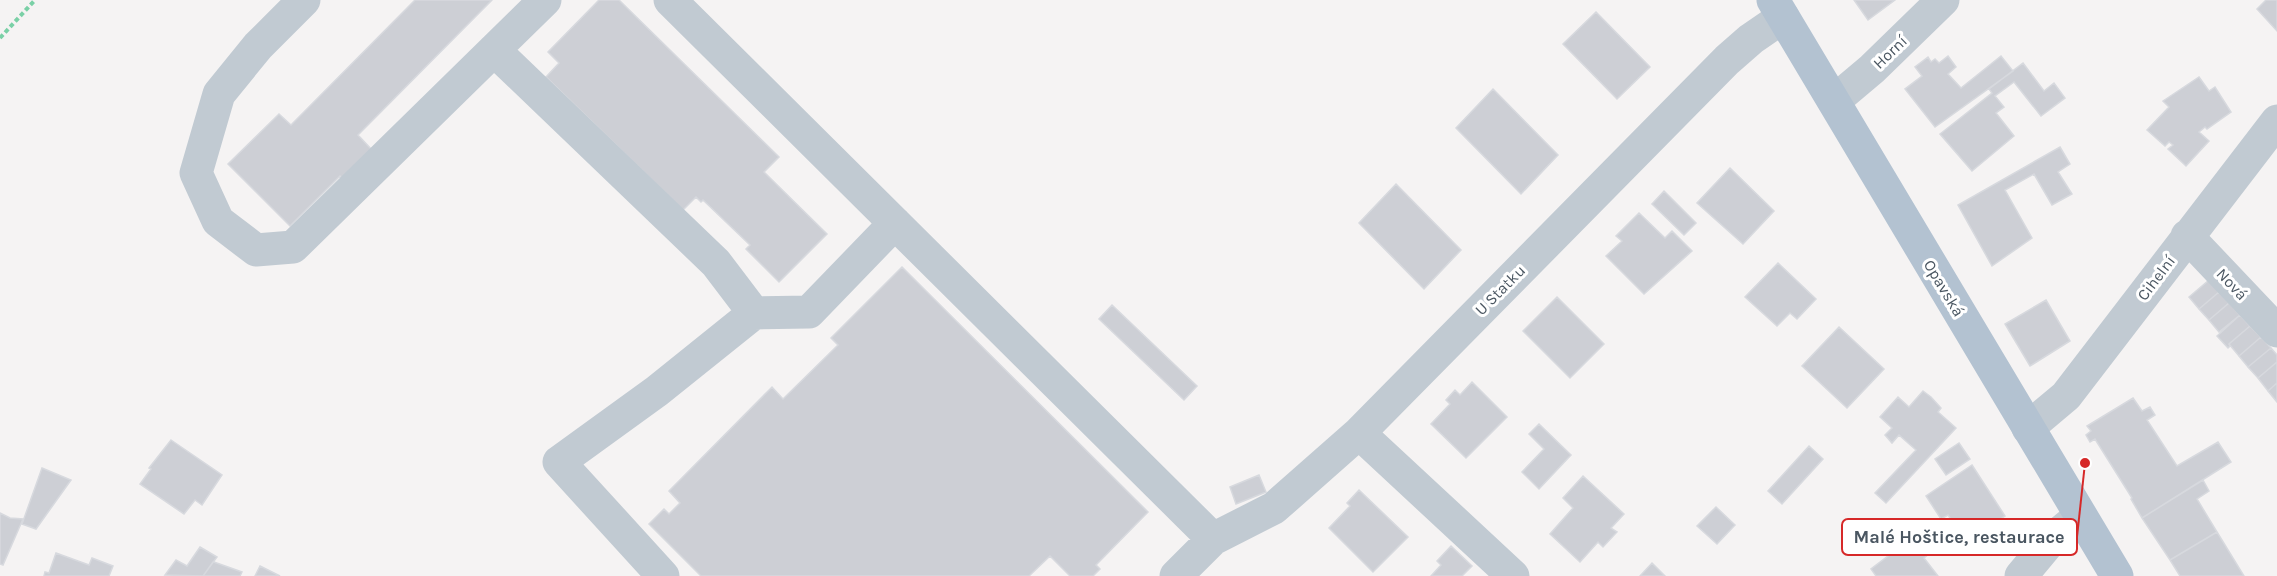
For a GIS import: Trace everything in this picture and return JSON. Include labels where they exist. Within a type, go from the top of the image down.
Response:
[{"type":"main road","name":"Opavská","points":[[1778,8],[2117,576]]},
{"type":"street","points":[[304,0],[258,46],[219,94],[196,172],[218,221],[256,250],[293,247],[545,0]]},
{"type":"street","points":[[670,0],[1214,539]]},
{"type":"street","name":"Horní","points":[[1834,102],[1872,69],[1943,0]]},
{"type":"street","name":"U Statku","points":[[1176,576],[1214,539],[1274,508],[1359,433],[1750,39],[1778,8]]},
{"type":"street","points":[[494,50],[716,263],[754,313]]},
{"type":"street","name":"Cihelní","points":[[2028,428],[2066,396],[2277,122]]},
{"type":"street","points":[[663,576],[559,462],[657,391],[754,313],[808,312],[895,223]]},
{"type":"street","name":"Nová","points":[[2187,236],[2277,331]]},
{"type":"street","points":[[1359,433],[1501,572]]},
{"type":"street","points":[[2021,576],[2051,540],[2080,516]]},
{"type":"path","points":[[0,38],[35,0]]},
{"type":"building","points":[[415,0],[492,0],[358,135],[373,151],[344,180],[340,176],[290,226],[228,164],[279,114],[291,125]]},
{"type":"building","points":[[599,0],[619,0],[779,157],[764,172],[827,234],[779,282],[746,249],[750,245],[703,200],[701,202],[696,197],[683,210],[546,77],[559,63],[548,52]]},
{"type":"building","points":[[1854,0],[1895,0],[1868,20]]},
{"type":"building","points":[[2266,0],[2277,0],[2277,31],[2257,9]]},
{"type":"building","points":[[1596,12],[1650,67],[1617,99],[1563,44]]},
{"type":"building","points":[[1948,56],[1956,67],[1948,74],[1961,88],[2001,56],[2013,71],[1935,127],[1905,89],[1922,76],[1915,67],[1928,57],[1931,62],[1935,59],[1939,63]]},
{"type":"building","points":[[2023,63],[2044,91],[2054,83],[2065,98],[2041,116],[2014,82],[1995,96],[2004,107],[1996,113],[2014,136],[1972,171],[1940,134],[1992,93],[1989,89]]},
{"type":"building","points":[[2199,77],[2209,91],[2215,87],[2231,112],[2199,132],[2209,141],[2186,166],[2168,149],[2173,145],[2169,142],[2165,146],[2147,130],[2169,107],[2163,101]]},
{"type":"building","points":[[1493,89],[1558,155],[1521,194],[1456,128]]},
{"type":"building","points":[[2060,147],[2070,164],[2058,172],[2072,194],[2052,205],[2034,174],[2005,190],[2032,238],[1992,266],[1958,205]]},
{"type":"building","points":[[1730,168],[1774,211],[1743,244],[1697,203]]},
{"type":"building","points":[[1396,184],[1461,250],[1424,289],[1359,223]]},
{"type":"building","points":[[1664,191],[1696,223],[1684,235],[1652,204]]},
{"type":"building","points":[[1639,213],[1665,238],[1672,231],[1692,251],[1644,294],[1606,256],[1622,241],[1616,236]]},
{"type":"building","points":[[1778,263],[1816,299],[1797,319],[1790,313],[1777,326],[1745,297]]},
{"type":"building","points":[[902,267],[1148,512],[1096,565],[1100,569],[1093,576],[1070,576],[1050,556],[1029,576],[701,576],[649,524],[664,509],[669,514],[680,503],[669,491],[772,387],[783,399],[838,345],[831,338]]},
{"type":"building","points":[[2209,280],[2219,292],[2199,309],[2189,297]]},
{"type":"building","points":[[2219,292],[2229,303],[2209,320],[2199,309]]},
{"type":"building","points":[[1557,297],[1604,344],[1570,378],[1523,331]]},
{"type":"building","points":[[2046,300],[2070,341],[2030,366],[2005,324]]},
{"type":"building","points":[[2229,303],[2240,315],[2219,332],[2209,320]]},
{"type":"building","points":[[1112,305],[1197,386],[1184,400],[1099,319]]},
{"type":"building","points":[[2240,315],[2250,326],[2229,344],[2228,348],[2217,336]]},
{"type":"building","points":[[2250,326],[2261,337],[2239,356],[2229,344]]},
{"type":"building","points":[[1839,327],[1884,369],[1847,408],[1802,366]]},
{"type":"building","points":[[2261,337],[2271,348],[2248,367],[2239,356]]},
{"type":"building","points":[[2271,348],[2277,355],[2277,362],[2258,378],[2248,367]]},
{"type":"building","points":[[2277,362],[2277,383],[2268,391],[2258,378]]},
{"type":"building","points":[[1472,382],[1507,417],[1466,458],[1431,424],[1450,404],[1446,400],[1455,390],[1460,395]]},
{"type":"building","points":[[2277,383],[2277,402],[2268,391]]},
{"type":"building","points":[[1923,391],[1941,408],[1938,412],[1956,428],[1886,503],[1875,493],[1916,450],[1899,435],[1892,443],[1885,435],[1892,428],[1880,417],[1898,397],[1909,407]]},
{"type":"building","points":[[2133,398],[2142,411],[2150,407],[2155,415],[2147,420],[2177,466],[2218,442],[2231,462],[2142,518],[2095,439],[2090,442],[2086,435],[2091,431],[2087,426]]},
{"type":"building","points":[[1539,424],[1571,455],[1539,489],[1522,472],[1544,449],[1529,434]]},
{"type":"building","points":[[171,440],[222,475],[202,505],[195,500],[184,514],[140,484],[151,469],[149,468]]},
{"type":"building","points":[[1959,443],[1970,459],[1946,475],[1935,459]]},
{"type":"building","points":[[1809,446],[1823,459],[1782,504],[1768,491]]},
{"type":"building","points":[[1972,465],[2005,516],[1966,542],[1948,515],[1941,519],[1926,496]]},
{"type":"building","points":[[42,468],[71,480],[36,529],[22,524]]},
{"type":"building","points":[[1259,475],[1266,492],[1236,504],[1230,487]]},
{"type":"building","points":[[1583,476],[1624,514],[1611,528],[1617,532],[1603,547],[1598,542],[1580,562],[1550,534],[1573,508],[1563,498]]},
{"type":"building","points":[[2203,480],[2209,491],[2197,499],[2217,532],[2170,560],[2142,518]]},
{"type":"building","points":[[1359,490],[1408,537],[1373,572],[1329,528],[1350,506],[1347,503]]},
{"type":"building","points":[[1716,507],[1735,525],[1717,544],[1697,526]]},
{"type":"building","points":[[0,513],[10,518],[23,519],[3,565],[0,564]]},
{"type":"building","points":[[1917,528],[1934,550],[1924,558],[1938,576],[1876,576],[1871,569],[1909,540],[1907,537]]},
{"type":"building","points":[[2217,532],[2244,576],[2180,576],[2170,560]]},
{"type":"building","points":[[1451,546],[1472,566],[1462,576],[1431,576],[1441,565],[1437,561]]},
{"type":"building","points":[[200,547],[217,557],[203,576],[165,575],[176,560],[187,566]]},
{"type":"building","points":[[56,553],[89,565],[92,558],[113,566],[109,576],[44,576],[45,572],[49,573]]},
{"type":"building","points":[[213,562],[242,572],[240,576],[203,576]]},
{"type":"building","points":[[1652,563],[1665,576],[1640,576]]},
{"type":"building","points":[[260,566],[280,576],[255,576]]},
{"type":"place","name":"Malé Hoštice, restaurace","points":[[2085,463]]}]
